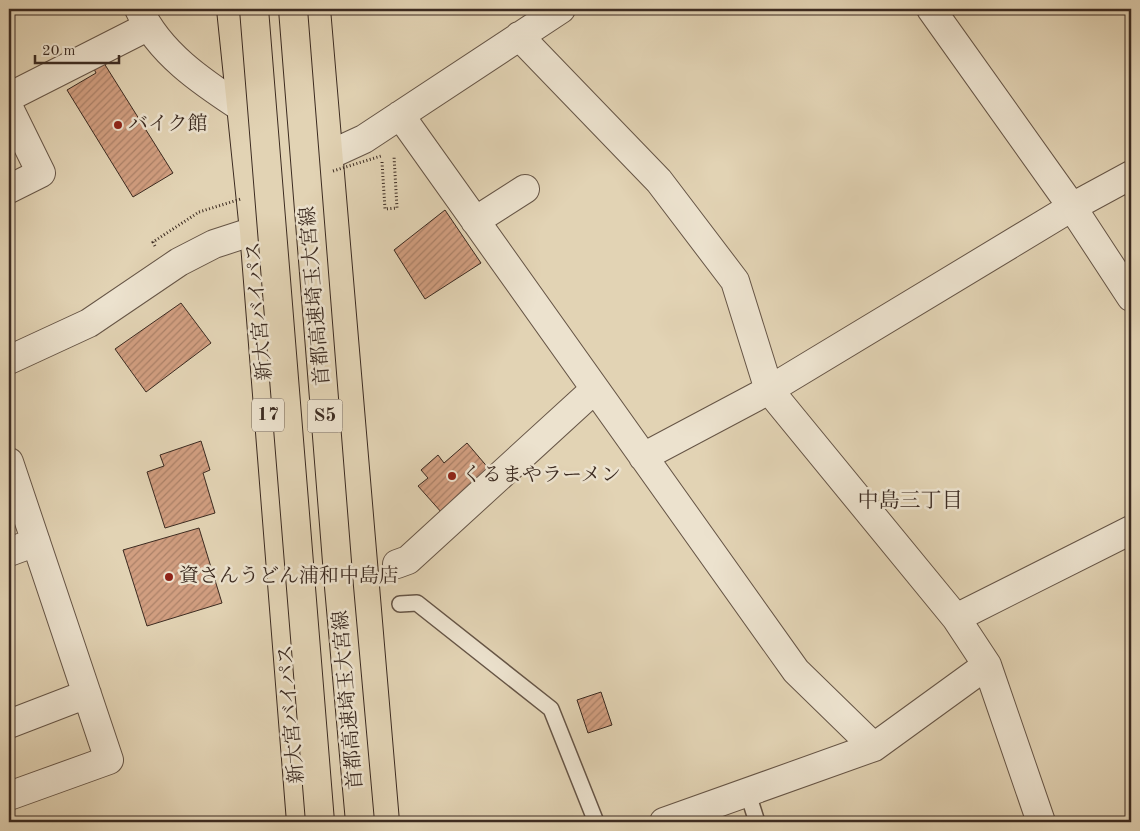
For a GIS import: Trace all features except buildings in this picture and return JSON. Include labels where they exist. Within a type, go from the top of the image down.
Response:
[{"type":"highway","name":"新大宮バイパス","points":[[231,9],[254,232],[301,822]]},
{"type":"highway","name":"首都高速埼玉大宮線","points":[[254,9],[320,822]]},
{"type":"highway","name":"首都高速埼玉大宮線","points":[[293,9],[337,568],[360,822]]},
{"type":"highway","points":[[316,9],[385,822]]},
{"type":"street","points":[[327,156],[364,139],[561,9]]},
{"type":"street","points":[[931,9],[1072,208],[1131,297]]},
{"type":"street","points":[[9,96],[143,18],[186,69],[242,108]]},
{"type":"street","points":[[519,36],[659,181],[735,280],[769,390],[956,618],[987,665],[1041,822]]},
{"type":"street","points":[[9,108],[41,173],[9,189]]},
{"type":"street","points":[[400,115],[796,671],[874,747]]},
{"type":"street","points":[[643,457],[769,390],[1072,208],[1131,175]]},
{"type":"street","points":[[475,221],[525,189]]},
{"type":"street","points":[[9,360],[89,323],[179,262],[214,244],[254,232]]},
{"type":"street","points":[[397,564],[408,560],[595,389]]},
{"type":"street","points":[[9,462],[109,760],[9,796]]},
{"type":"street","points":[[956,618],[1131,530]]},
{"type":"street","points":[[9,552],[36,542]]},
{"type":"street","points":[[664,822],[748,794],[874,747],[987,665]]},
{"type":"street","points":[[9,724],[87,694]]},
{"type":"lane","points":[[400,604],[417,603],[551,709],[596,822]]},
{"type":"lane","points":[[748,794],[758,822]]},
{"type":"path","points":[[381,156],[385,209],[397,208],[394,155]]},
{"type":"place","name":"バイク館","points":[[118,125]]},
{"type":"place","name":"くるまやラーメン","points":[[452,476]]},
{"type":"place","name":"資さんうどん浦和中島店","points":[[169,577]]},
{"type":"district","name":"中島三丁目","points":[[910,501]]}]
